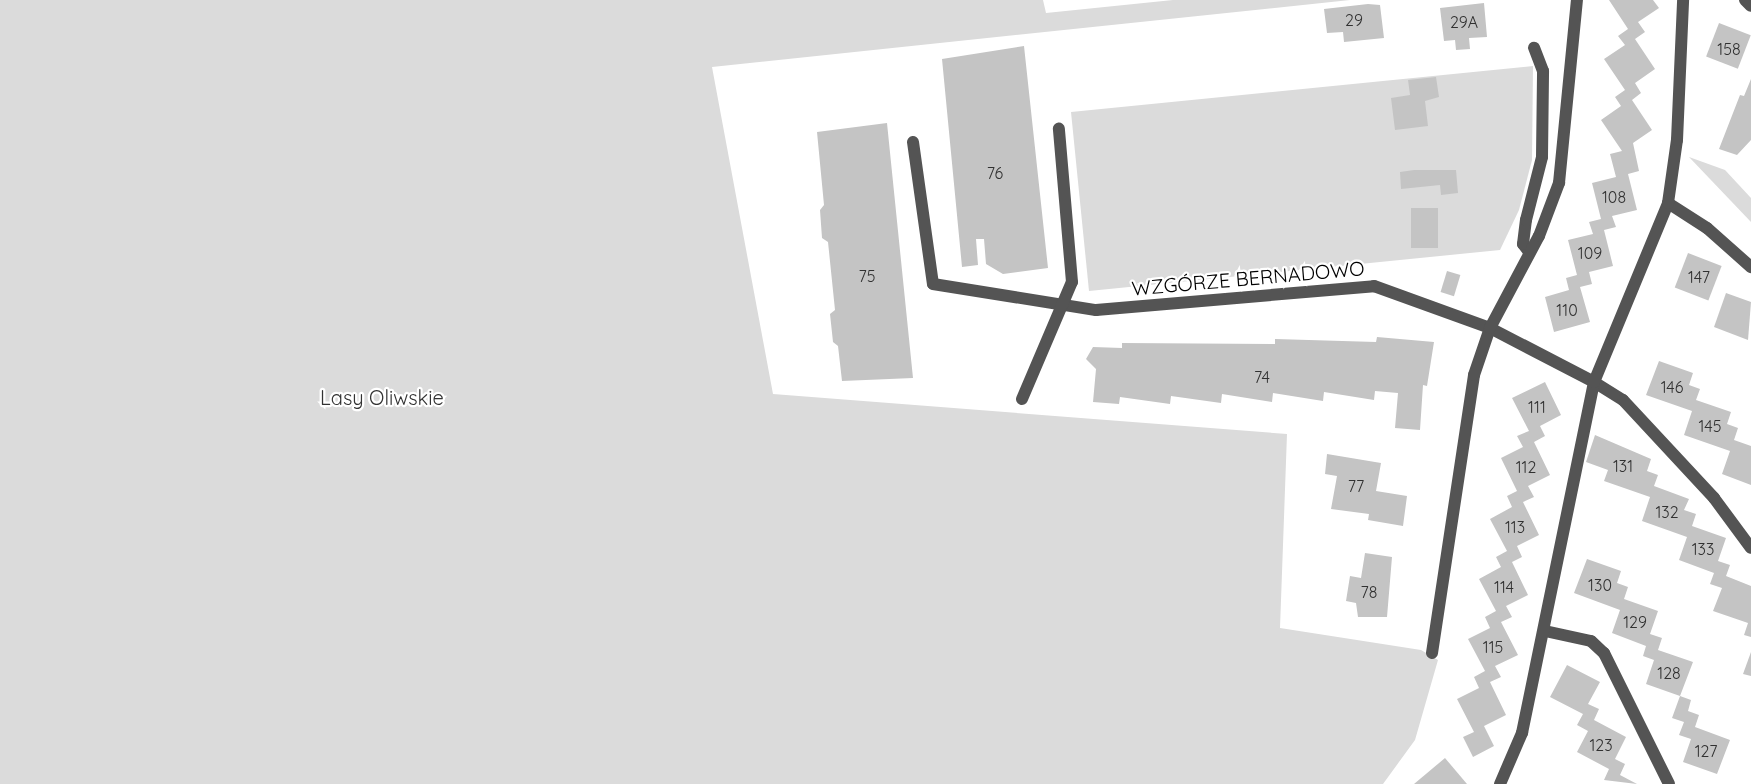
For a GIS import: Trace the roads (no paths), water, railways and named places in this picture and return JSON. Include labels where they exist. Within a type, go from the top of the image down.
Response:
[{"type":"street","points":[[1432,653],[1464,465],[1474,375],[1490,328],[1529,252],[1559,183],[1577,0]]},
{"type":"street","points":[[1500,784],[1522,733],[1545,631],[1594,382],[1668,204],[1677,140],[1683,0]]},
{"type":"street","points":[[1746,0],[1751,6]]},
{"type":"street","points":[[1529,252],[1523,244],[1526,220],[1542,157],[1543,71],[1534,48]]},
{"type":"street","points":[[1022,399],[1065,306],[1073,256],[1059,129]]},
{"type":"street","name":"WZGÓRZE BERNADOWO","points":[[913,142],[933,284],[1096,310],[1374,286],[1490,328],[1594,382],[1623,400],[1714,498],[1751,548]]},
{"type":"street","points":[[1668,204],[1707,228],[1751,267]]},
{"type":"street","points":[[1545,631],[1591,641],[1604,652],[1669,784]]},
{"type":"park label","name":"Lasy Oliwskie","points":[[382,397]]}]
